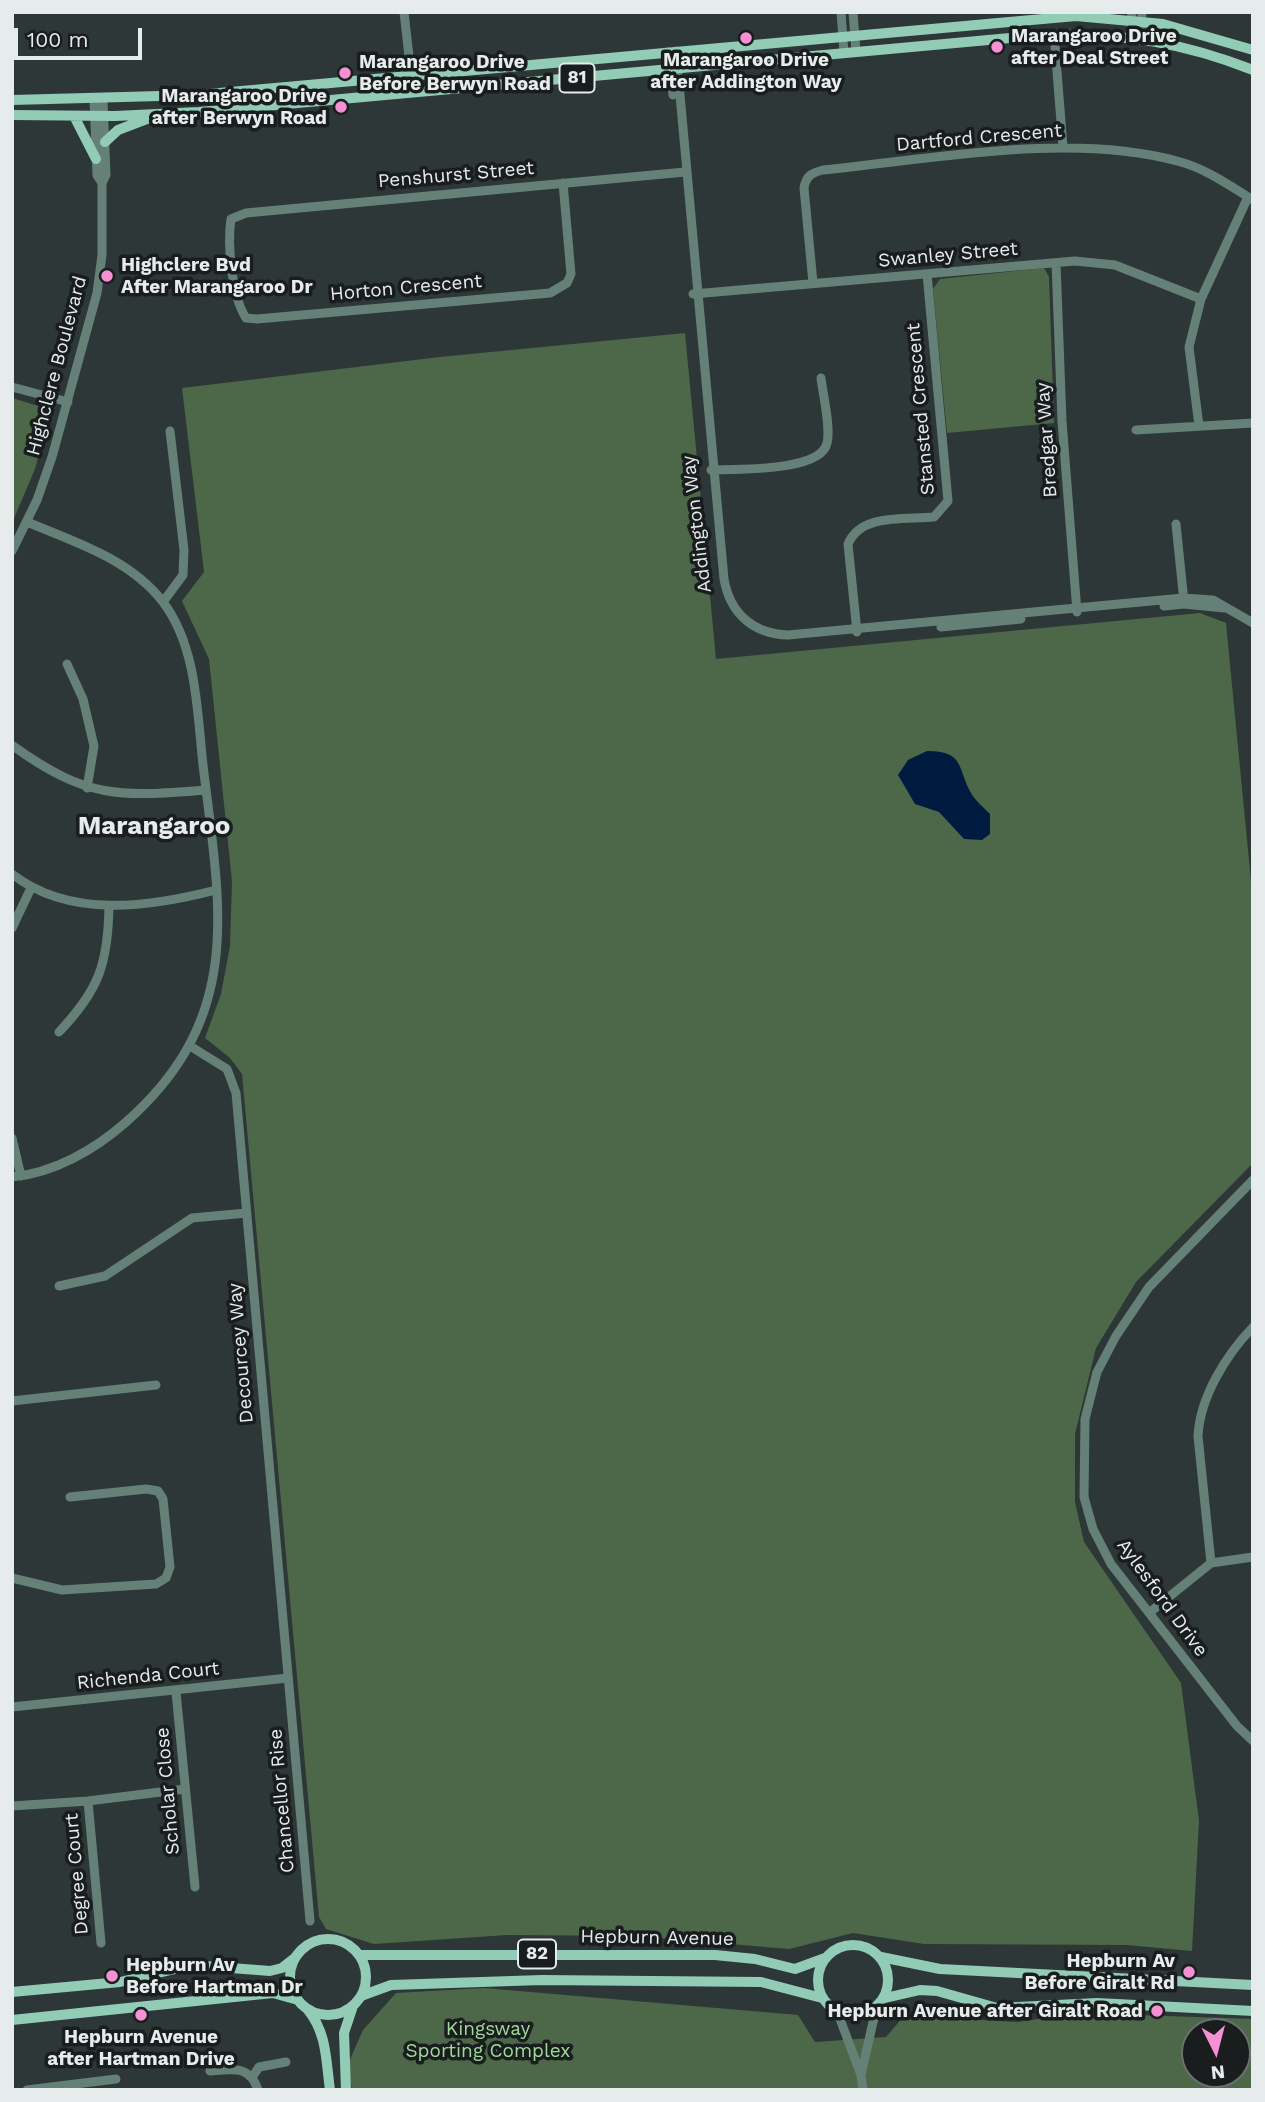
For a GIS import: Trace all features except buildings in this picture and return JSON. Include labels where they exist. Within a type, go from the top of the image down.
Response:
[{"type":"main road","points":[[1076,16],[1090,12]]},
{"type":"main road","name":"81","points":[[12,100],[99,100],[197,95],[1076,16],[1137,16],[1206,34],[1253,50]]},
{"type":"main road","name":"81","points":[[12,115],[158,114],[1054,34],[1135,37],[1170,42],[1253,70]]},
{"type":"main road","points":[[105,142],[118,130],[158,114]]},
{"type":"main road","points":[[74,116],[96,159]]},
{"type":"main road","name":"82","points":[[12,1993],[120,1982],[192,1965],[270,1971],[282,1968],[305,1948],[318,1941],[334,1940],[349,1946],[359,1955]]},
{"type":"main road","name":"82","points":[[825,1958],[837,1948],[856,1944],[873,1950],[881,1957],[940,1969],[1253,1985]]},
{"type":"main road","points":[[346,2090],[344,2033],[366,1976],[359,1955]]},
{"type":"main road","name":"Hepburn Avenue","points":[[359,1955],[715,1955],[755,1959],[795,1969],[825,1958]]},
{"type":"main road","points":[[296,1957],[290,1980],[302,2004],[319,2024],[330,2090]]},
{"type":"main road","points":[[837,2011],[852,2015],[876,2009],[889,1986],[888,1969],[881,1957]]},
{"type":"main road","points":[[822,1997],[818,1975],[825,1958]]},
{"type":"main road","name":"82","points":[[12,2020],[273,1993],[326,2015],[341,2013],[357,2001],[391,1985],[542,1980],[761,1982],[822,1997],[837,2011]]},
{"type":"main road","points":[[885,1997],[920,1990],[937,1991],[997,2008],[1097,2003],[1253,2011]]},
{"type":"street","points":[[404,12],[413,92]]},
{"type":"street","points":[[841,12],[842,37],[850,53]]},
{"type":"street","points":[[850,53],[855,36],[853,12]]},
{"type":"street","points":[[1135,37],[1137,16]]},
{"type":"street","points":[[1054,34],[1063,147]]},
{"type":"street","name":"Addington Way","points":[[672,52],[711,470],[726,590],[738,613],[752,626],[775,635],[856,631],[1184,601],[1224,608],[1253,623]]},
{"type":"street","name":"Highclere Boulevard","points":[[99,100],[96,159],[97,175],[102,183]]},
{"type":"street","name":"Highclere Boulevard","points":[[12,551],[48,469],[68,402],[100,273],[102,183],[106,175],[105,142],[99,116]]},
{"type":"street","name":"Dartford Crescent","points":[[813,284],[804,188],[805,179],[813,172],[1063,147],[1178,161],[1216,177],[1250,198]]},
{"type":"street","name":"Penshurst Street","points":[[231,219],[246,213],[682,173]]},
{"type":"street","name":"Horton Crescent","points":[[231,219],[229,235],[239,307],[246,317],[550,293],[567,283],[571,274],[563,183]]},
{"type":"street","points":[[1199,426],[1189,347],[1201,299],[1250,198]]},
{"type":"street","name":"Swanley Street","points":[[694,294],[1056,263],[1115,265],[1201,299]]},
{"type":"street","name":"Bredgar Way","points":[[1056,263],[1062,421],[1077,611]]},
{"type":"street","name":"Stansted Crescent","points":[[856,631],[848,544],[852,534],[858,527],[870,523],[934,517],[948,501],[927,274]]},
{"type":"street","points":[[711,470],[805,463],[820,455],[827,443],[821,378]]},
{"type":"street","points":[[12,387],[68,402]]},
{"type":"street","points":[[1136,430],[1253,423]]},
{"type":"street","points":[[163,602],[183,575],[170,431]]},
{"type":"street","points":[[12,1138],[17,1177],[53,1167],[100,1145],[146,1104],[190,1046],[209,1000],[219,952],[216,890],[194,683],[183,642],[163,602],[121,564],[27,522]]},
{"type":"street","points":[[1176,524],[1184,601]]},
{"type":"street","points":[[67,664],[83,699],[94,746],[87,788]]},
{"type":"street","points":[[13,746],[46,769],[87,788],[120,795],[206,790]]},
{"type":"street","points":[[12,874],[31,888],[67,900],[109,906],[151,904],[216,890]]},
{"type":"street","points":[[12,928],[31,888]]},
{"type":"street","points":[[59,1032],[78,1011],[99,979],[109,939],[109,906]]},
{"type":"street","name":"Decourcey Way","points":[[190,1046],[227,1069],[236,1093],[288,1678]]},
{"type":"street","name":"Aylesford Drive","points":[[1253,1180],[1149,1287],[1116,1336],[1097,1372],[1085,1419],[1084,1497],[1093,1530],[1111,1564],[1237,1726],[1253,1741]]},
{"type":"street","points":[[59,1286],[105,1276],[192,1218],[247,1213]]},
{"type":"street","points":[[1211,1563],[1198,1436],[1199,1417],[1233,1348],[1253,1327]]},
{"type":"street","points":[[12,1402],[156,1385]]},
{"type":"street","points":[[14,1583],[62,1590],[156,1584],[166,1578],[170,1567],[163,1499],[158,1491],[146,1489],[70,1497]]},
{"type":"street","points":[[1149,1613],[1211,1563],[1253,1557]]},
{"type":"street","name":"Richenda Court","points":[[12,1707],[176,1692],[288,1678]]},
{"type":"street","name":"Chancellor Rise","points":[[288,1678],[310,1921]]},
{"type":"street","name":"Scholar Close","points":[[176,1692],[195,1887]]},
{"type":"street","points":[[12,1806],[88,1801],[185,1789]]},
{"type":"street","name":"Degree Court","points":[[88,1801],[101,1943]]},
{"type":"street","points":[[861,2075],[876,2009]]},
{"type":"street","points":[[837,2011],[861,2075],[863,2090]]},
{"type":"street","points":[[253,2076],[259,2067],[286,2062]]},
{"type":"street","points":[[210,2071],[241,2069],[253,2076],[258,2090]]},
{"type":"street","points":[[27,2090],[116,2080]]},
{"type":"green space","points":[[1044,268],[1049,277],[1054,423],[947,433],[933,289],[940,279]]},
{"type":"green space","points":[[685,333],[716,659],[1200,613],[1226,623],[1253,902],[1253,1163],[1136,1282],[1096,1348],[1075,1434],[1075,1502],[1084,1542],[1181,1683],[1199,1821],[1192,1951],[1127,1945],[924,1944],[853,1933],[789,1949],[636,1936],[507,1935],[374,1944],[326,1929],[319,1917],[242,1074],[230,1058],[205,1038],[221,994],[230,946],[232,881],[209,659],[182,601],[204,572],[182,388],[440,357]]},
{"type":"green space","points":[[12,398],[45,408],[50,414],[35,469],[12,523]]},
{"type":"green space","name":"Kingsway Sporting Complex","points":[[484,1988],[798,2015],[815,2042],[886,2037],[904,2016],[1018,2022],[1079,2013],[1224,2018],[1181,2018],[1181,2088],[1251,2088],[1253,2019],[1253,2090],[352,2090],[348,2064],[363,2030],[396,1993]]},
{"type":"water","points":[[927,751],[948,754],[954,758],[971,793],[990,814],[990,834],[982,840],[964,839],[939,812],[915,804],[898,775],[908,760]]},
{"type":"place","name":"Marangaroo Drive after Addington Way","points":[[746,38]]},
{"type":"place","name":"Marangaroo Drive after Deal Street","points":[[997,47]]},
{"type":"place","name":"Marangaroo Drive Before Berwyn Road","points":[[345,73]]},
{"type":"place","name":"Marangaroo Drive after Berwyn Road","points":[[341,107]]},
{"type":"place","name":"Highclere Bvd After Marangaroo Dr","points":[[107,276]]},
{"type":"place","name":"Hepburn Av Before Giralt Rd","points":[[1189,1972]]},
{"type":"place","name":"Hepburn Av Before Hartman Dr","points":[[112,1976]]},
{"type":"place","name":"Hepburn Avenue after Giralt Road","points":[[1157,2011]]},
{"type":"place","name":"Hepburn Avenue after Hartman Drive","points":[[141,2015]]},
{"type":"district","name":"Marangaroo","points":[[154,826]]}]
